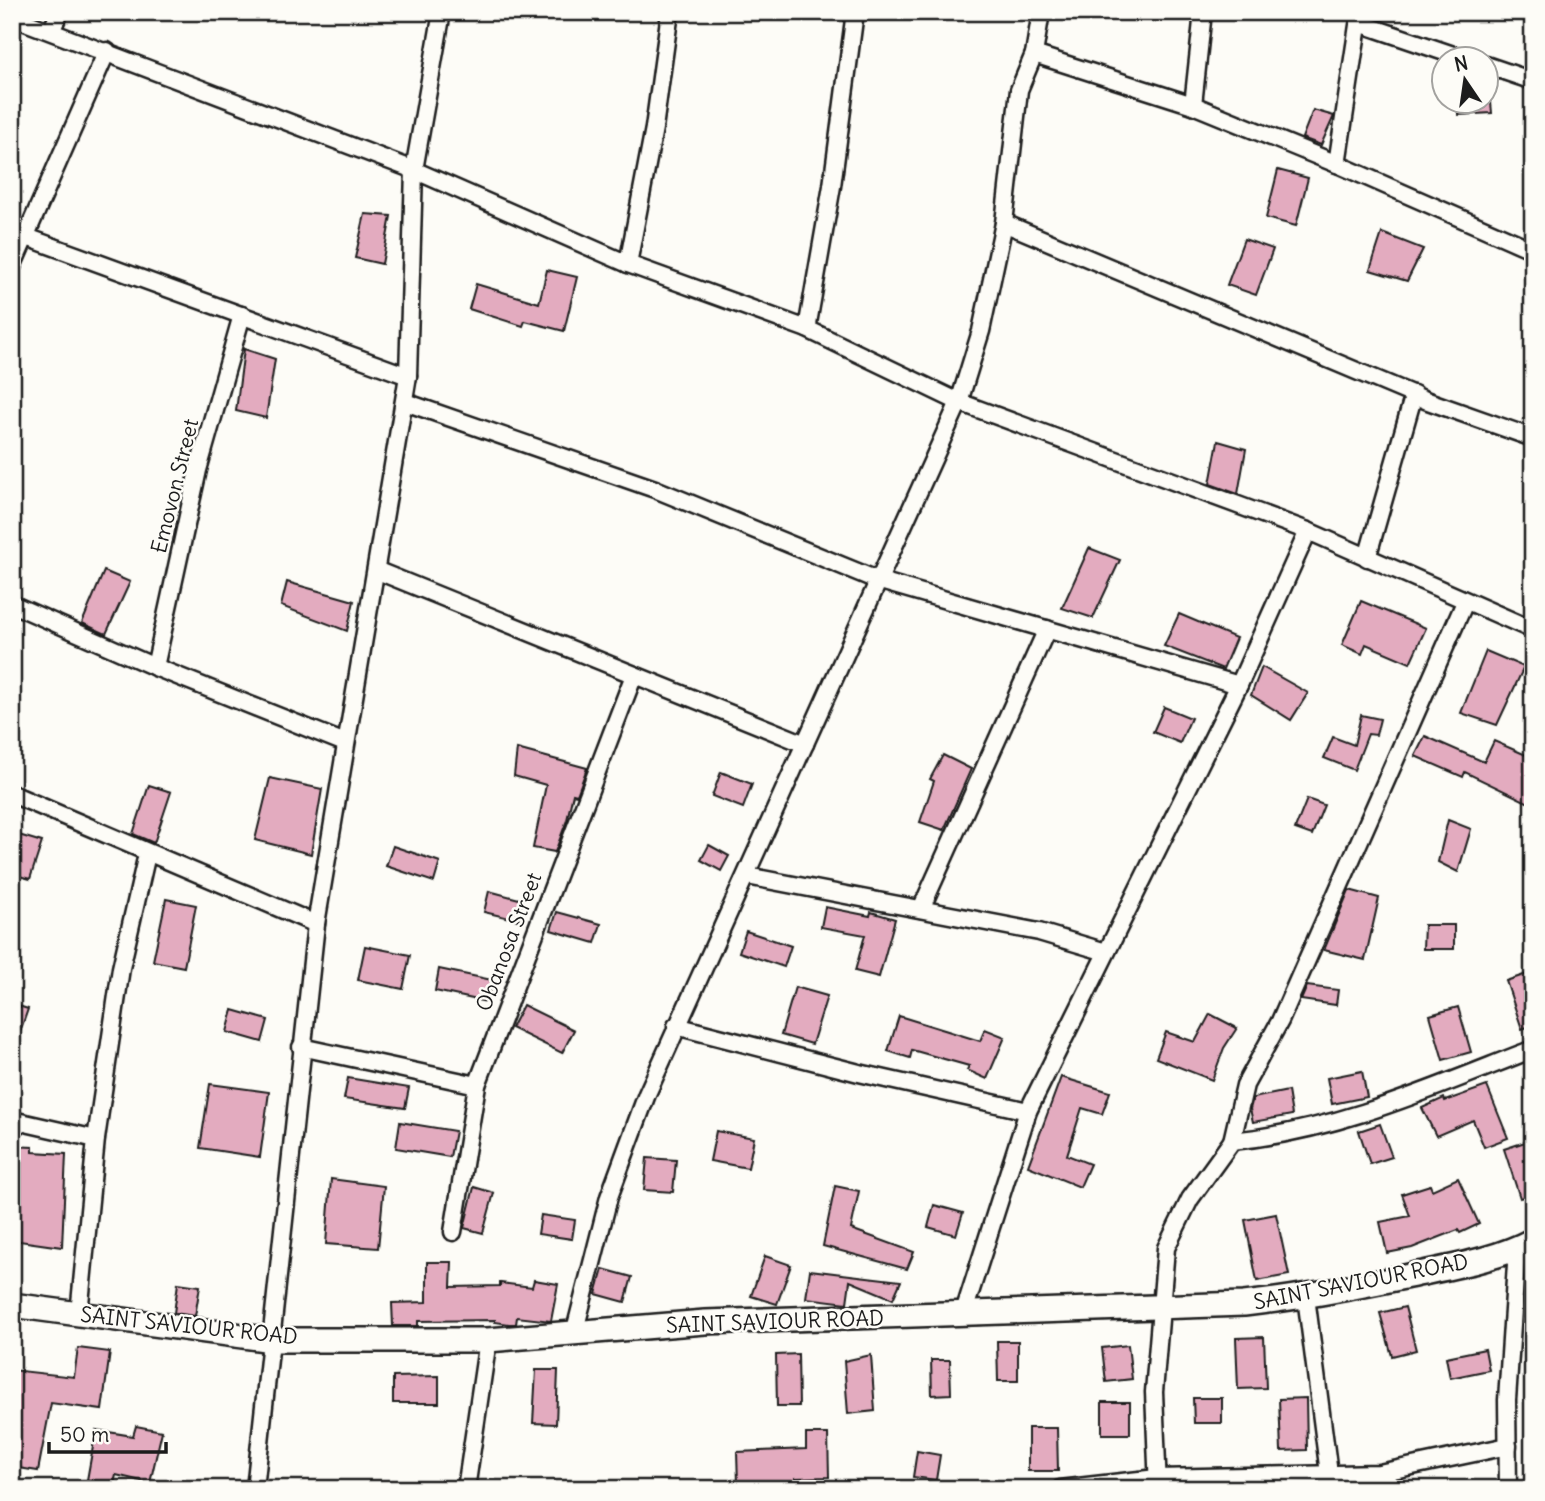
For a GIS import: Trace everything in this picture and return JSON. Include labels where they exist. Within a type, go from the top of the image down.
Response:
[{"type":"street","points":[[51,31],[60,12]]},
{"type":"street","points":[[254,1489],[316,924],[405,402],[414,170],[442,12]]},
{"type":"street","points":[[628,264],[654,128],[670,12]]},
{"type":"street","points":[[807,329],[832,186],[855,12]]},
{"type":"street","points":[[574,1334],[609,1196],[676,1027],[747,876],[877,580],[959,402],[981,331],[1004,223],[1019,90],[1034,54],[1041,12]]},
{"type":"street","points":[[1193,105],[1203,12]]},
{"type":"street","points":[[12,17],[414,170],[628,264],[807,329],[959,402],[1307,531],[1533,630]]},
{"type":"street","points":[[1337,164],[1359,18],[1432,46]]},
{"type":"street","points":[[12,267],[107,51]]},
{"type":"street","points":[[1034,54],[1193,105],[1337,164],[1533,250]]},
{"type":"street","points":[[1500,70],[1533,81]]},
{"type":"street","points":[[1004,223],[1414,394],[1533,438]]},
{"type":"street","points":[[24,236],[408,376]]},
{"type":"street","name":"Emovon Street","points":[[155,667],[198,470],[242,315]]},
{"type":"street","points":[[1367,558],[1414,394]]},
{"type":"street","points":[[405,402],[655,489],[877,580],[1239,685]]},
{"type":"street","points":[[963,1315],[1028,1111],[1239,685],[1307,531]]},
{"type":"street","points":[[378,571],[805,744]]},
{"type":"street","points":[[1158,1483],[1154,1392],[1166,1248],[1190,1199],[1232,1141],[1245,1085],[1280,1021],[1465,602]]},
{"type":"street","points":[[12,604],[155,667],[345,743]]},
{"type":"street","points":[[921,909],[1047,629]]},
{"type":"street","name":"Obanosa Street","points":[[453,1232],[477,1085],[634,675]]},
{"type":"street","points":[[12,794],[316,924]]},
{"type":"street","points":[[79,1314],[96,1139],[121,968],[147,854]]},
{"type":"street","points":[[747,876],[1039,932],[1106,952]]},
{"type":"street","points":[[676,1027],[859,1073],[1028,1111]]},
{"type":"street","points":[[301,1047],[477,1085]]},
{"type":"street","points":[[1232,1141],[1264,1138],[1330,1123],[1402,1100],[1533,1049]]},
{"type":"street","points":[[12,1120],[96,1139]]},
{"type":"street","points":[[1508,1489],[1507,1400],[1525,1244]]},
{"type":"street","name":"SAINT SAVIOUR ROAD","points":[[12,1305],[272,1340],[488,1340],[705,1322],[1244,1304],[1307,1297],[1446,1268],[1525,1244]]},
{"type":"street","points":[[1307,1297],[1330,1483]]},
{"type":"street","points":[[466,1489],[488,1340]]},
{"type":"street","points":[[1060,1489],[1158,1483],[1330,1483],[1418,1467],[1507,1446]]},
{"type":"building","points":[[1313,110],[1334,116],[1321,145],[1302,138]]},
{"type":"building","points":[[1278,170],[1308,178],[1296,226],[1266,218]]},
{"type":"building","points":[[365,214],[391,216],[382,264],[355,258]]},
{"type":"building","points":[[1382,233],[1423,249],[1407,281],[1370,270]]},
{"type":"building","points":[[1244,239],[1273,249],[1256,295],[1227,285]]},
{"type":"building","points":[[547,270],[577,277],[564,331],[525,321],[523,326],[469,309],[476,284],[539,303]]},
{"type":"building","points":[[244,349],[275,359],[266,418],[236,411]]},
{"type":"building","points":[[1218,441],[1246,449],[1238,494],[1210,484]]},
{"type":"building","points":[[1089,548],[1120,560],[1093,618],[1062,608]]},
{"type":"building","points":[[104,571],[130,582],[106,634],[82,623]]},
{"type":"building","points":[[287,582],[354,601],[347,631],[281,606]]},
{"type":"building","points":[[1361,601],[1426,628],[1410,663],[1366,644],[1362,654],[1342,645]]},
{"type":"building","points":[[1179,614],[1236,638],[1223,669],[1164,646]]},
{"type":"building","points":[[1486,651],[1524,667],[1497,725],[1461,713]]},
{"type":"building","points":[[1262,667],[1308,693],[1291,720],[1251,695]]},
{"type":"building","points":[[1164,707],[1191,718],[1180,743],[1153,732]]},
{"type":"building","points":[[1361,715],[1380,719],[1376,735],[1368,734],[1354,770],[1324,758],[1333,737],[1354,745]]},
{"type":"building","points":[[1425,736],[1484,762],[1494,741],[1533,758],[1533,805],[1465,772],[1463,777],[1415,756]]},
{"type":"building","points":[[517,749],[587,768],[577,795],[573,794],[555,852],[533,848],[546,785],[514,776]]},
{"type":"building","points":[[943,755],[971,769],[944,830],[920,822],[934,781],[930,779]]},
{"type":"building","points":[[721,772],[752,784],[743,808],[712,796]]},
{"type":"building","points":[[270,778],[322,789],[311,854],[255,840]]},
{"type":"building","points":[[149,785],[171,792],[154,843],[133,834]]},
{"type":"building","points":[[1307,799],[1324,805],[1312,835],[1295,829]]},
{"type":"building","points":[[1448,820],[1471,829],[1458,872],[1438,862]]},
{"type":"building","points":[[12,833],[42,842],[30,879],[12,874]]},
{"type":"building","points":[[709,845],[729,856],[721,871],[701,860]]},
{"type":"building","points":[[393,846],[440,862],[434,882],[386,866]]},
{"type":"building","points":[[1349,890],[1379,898],[1365,960],[1324,950]]},
{"type":"building","points":[[489,891],[523,900],[518,920],[484,912]]},
{"type":"building","points":[[166,899],[196,905],[184,967],[153,961]]},
{"type":"building","points":[[825,907],[870,916],[871,912],[895,919],[879,977],[855,971],[865,935],[821,927]]},
{"type":"building","points":[[557,912],[601,924],[595,943],[551,930]]},
{"type":"building","points":[[1424,925],[1454,925],[1454,949],[1423,949]]},
{"type":"building","points":[[746,931],[791,946],[784,967],[739,952]]},
{"type":"building","points":[[365,946],[410,955],[403,989],[358,980]]},
{"type":"building","points":[[439,969],[492,980],[487,1002],[435,991]]},
{"type":"building","points":[[1533,972],[1533,1025],[1522,1029],[1506,981]]},
{"type":"building","points":[[1307,986],[1338,990],[1336,1005],[1301,1000]]},
{"type":"building","points":[[795,987],[827,996],[812,1044],[781,1035]]},
{"type":"building","points":[[12,1004],[28,1009],[14,1049],[12,1048]]},
{"type":"building","points":[[523,1005],[574,1030],[562,1053],[511,1028]]},
{"type":"building","points":[[1458,1007],[1471,1052],[1443,1060],[1430,1015]]},
{"type":"building","points":[[233,1010],[268,1020],[262,1042],[227,1032]]},
{"type":"building","points":[[1210,1014],[1237,1028],[1224,1048],[1212,1080],[1156,1058],[1166,1032],[1195,1042]]},
{"type":"building","points":[[899,1016],[980,1041],[985,1029],[1005,1037],[987,1079],[967,1070],[969,1066],[912,1050],[910,1058],[888,1051]]},
{"type":"building","points":[[1362,1071],[1367,1097],[1332,1104],[1327,1078]]},
{"type":"building","points":[[1061,1077],[1110,1092],[1102,1114],[1082,1108],[1067,1155],[1090,1164],[1080,1187],[1028,1166]]},
{"type":"building","points":[[348,1078],[409,1088],[405,1108],[344,1099]]},
{"type":"building","points":[[210,1084],[269,1092],[260,1157],[200,1148]]},
{"type":"building","points":[[1487,1086],[1508,1138],[1484,1147],[1473,1120],[1436,1136],[1422,1108],[1444,1098],[1445,1101]]},
{"type":"building","points":[[1288,1091],[1292,1115],[1253,1122],[1250,1109],[1253,1098]]},
{"type":"building","points":[[400,1122],[455,1131],[450,1157],[396,1148]]},
{"type":"building","points":[[1380,1124],[1392,1157],[1370,1164],[1359,1131]]},
{"type":"building","points":[[716,1131],[754,1138],[748,1168],[710,1161]]},
{"type":"building","points":[[1525,1142],[1533,1166],[1533,1194],[1520,1198],[1504,1149]]},
{"type":"building","points":[[12,1146],[33,1147],[33,1152],[66,1154],[62,1247],[12,1240]]},
{"type":"building","points":[[647,1158],[676,1160],[673,1192],[644,1190]]},
{"type":"building","points":[[1458,1178],[1479,1224],[1460,1233],[1458,1230],[1412,1248],[1387,1253],[1380,1222],[1410,1216],[1402,1194],[1430,1185],[1432,1190]]},
{"type":"building","points":[[331,1179],[384,1186],[378,1248],[326,1244]]},
{"type":"building","points":[[835,1186],[859,1191],[851,1229],[914,1252],[907,1269],[823,1246]]},
{"type":"building","points":[[474,1187],[494,1193],[483,1233],[464,1228]]},
{"type":"building","points":[[934,1205],[963,1213],[956,1235],[928,1227]]},
{"type":"building","points":[[1276,1214],[1289,1275],[1257,1281],[1245,1220]]},
{"type":"building","points":[[541,1215],[575,1220],[572,1239],[538,1234]]},
{"type":"building","points":[[765,1256],[791,1265],[777,1304],[751,1296]]},
{"type":"building","points":[[427,1262],[452,1262],[451,1287],[500,1286],[500,1283],[532,1287],[534,1280],[558,1284],[551,1321],[517,1317],[516,1324],[495,1320],[418,1321],[418,1326],[393,1326],[392,1303],[427,1302]]},
{"type":"building","points":[[603,1269],[632,1277],[625,1302],[596,1294]]},
{"type":"building","points":[[810,1270],[901,1281],[893,1299],[850,1281],[847,1303],[806,1298]]},
{"type":"building","points":[[178,1283],[200,1286],[195,1316],[174,1313]]},
{"type":"building","points":[[1405,1307],[1416,1350],[1392,1356],[1380,1313]]},
{"type":"building","points":[[1264,1337],[1266,1388],[1238,1389],[1236,1338]]},
{"type":"building","points":[[997,1341],[1018,1341],[1018,1381],[998,1381]]},
{"type":"building","points":[[1128,1345],[1132,1379],[1106,1382],[1102,1348]]},
{"type":"building","points":[[78,1348],[110,1352],[102,1410],[51,1403],[38,1471],[12,1467],[12,1370],[74,1377]]},
{"type":"building","points":[[1485,1349],[1489,1370],[1450,1378],[1446,1357]]},
{"type":"building","points":[[798,1354],[799,1406],[777,1406],[776,1355]]},
{"type":"building","points":[[871,1355],[875,1411],[848,1414],[844,1361]]},
{"type":"building","points":[[931,1360],[950,1360],[951,1394],[932,1395]]},
{"type":"building","points":[[536,1370],[558,1370],[556,1424],[533,1423]]},
{"type":"building","points":[[439,1376],[439,1403],[393,1403],[393,1377]]},
{"type":"building","points":[[1193,1398],[1222,1398],[1222,1423],[1194,1423]]},
{"type":"building","points":[[1306,1398],[1307,1450],[1281,1451],[1279,1399]]},
{"type":"building","points":[[1102,1402],[1130,1402],[1130,1434],[1102,1434]]},
{"type":"building","points":[[136,1426],[162,1431],[150,1483],[116,1475],[114,1484],[87,1480],[96,1430],[133,1436]]},
{"type":"building","points":[[1028,1428],[1057,1428],[1058,1471],[1028,1471]]},
{"type":"building","points":[[806,1434],[828,1434],[829,1477],[795,1478],[795,1482],[738,1484],[737,1452],[806,1449]]},
{"type":"building","points":[[917,1451],[940,1455],[936,1480],[913,1477]]}]
